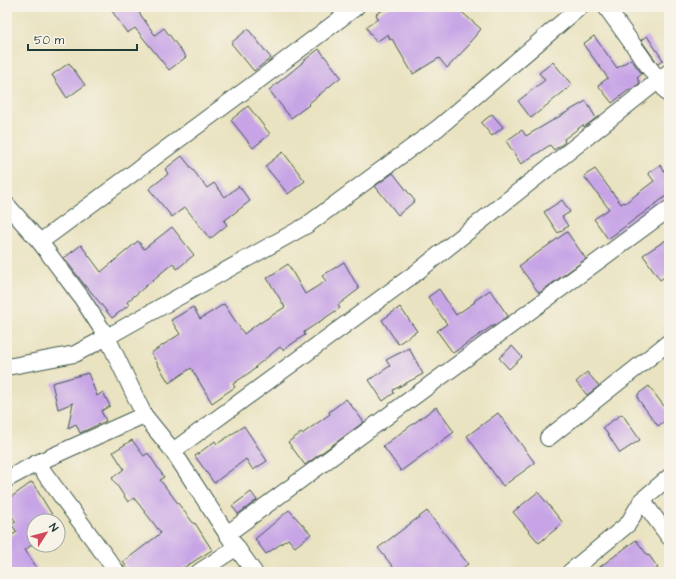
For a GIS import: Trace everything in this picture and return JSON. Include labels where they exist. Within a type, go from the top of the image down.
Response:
[{"type":"street","points":[[40,242],[356,7]]},
{"type":"street","points":[[7,367],[75,354],[307,225],[438,128],[580,7]]},
{"type":"street","points":[[606,7],[664,76],[669,95]]},
{"type":"street","points":[[173,450],[417,272],[664,76]]},
{"type":"street","points":[[7,205],[40,242],[81,296],[107,337],[144,415],[173,450],[227,534],[254,572]]},
{"type":"street","points":[[227,534],[669,210]]},
{"type":"street","points":[[548,438],[669,342]]},
{"type":"street","points":[[7,478],[144,415]]},
{"type":"street","points":[[37,463],[117,572]]},
{"type":"street","points":[[570,572],[628,524],[642,500],[669,477]]},
{"type":"street","points":[[642,500],[669,537]]},
{"type":"street","points":[[199,572],[236,547]]},
{"type":"building","points":[[117,7],[135,7],[155,35],[164,28],[186,57],[169,70],[135,28],[127,33],[112,11]]},
{"type":"building","points":[[389,7],[456,7],[481,29],[469,43],[470,44],[447,68],[439,58],[413,74],[392,39],[390,40],[388,34],[376,42],[366,27],[378,19],[376,14]]},
{"type":"building","points":[[248,29],[271,58],[254,71],[231,43]]},
{"type":"building","points":[[594,36],[617,68],[631,59],[642,74],[637,78],[640,83],[612,103],[598,85],[608,78],[583,44]]},
{"type":"building","points":[[647,36],[663,60],[658,64],[641,40]]},
{"type":"building","points":[[319,49],[341,77],[308,104],[309,105],[291,118],[269,90]]},
{"type":"building","points":[[553,62],[572,85],[531,118],[518,101],[545,80],[539,73]]},
{"type":"building","points":[[69,63],[85,85],[67,98],[52,75]]},
{"type":"building","points":[[586,101],[596,118],[584,127],[583,125],[564,139],[565,142],[554,150],[550,145],[521,164],[506,141],[522,130],[526,136]]},
{"type":"building","points":[[248,106],[270,134],[253,148],[231,120]]},
{"type":"building","points":[[492,114],[503,127],[492,136],[481,123]]},
{"type":"building","points":[[283,152],[305,181],[288,194],[265,166]]},
{"type":"building","points":[[182,156],[207,188],[214,183],[225,197],[239,186],[250,201],[224,221],[227,225],[210,239],[185,207],[172,217],[149,189],[168,174],[165,169]]},
{"type":"building","points":[[660,165],[669,178],[669,194],[608,239],[594,219],[609,209],[584,176],[595,169],[621,204],[624,202],[625,203],[654,181],[648,173]]},
{"type":"building","points":[[393,173],[415,201],[398,215],[375,186]]},
{"type":"building","points":[[562,200],[570,212],[562,217],[568,226],[558,233],[544,212]]},
{"type":"building","points":[[172,227],[194,255],[177,269],[173,263],[127,302],[129,305],[112,318],[64,258],[81,245],[101,272],[138,241],[144,249]]},
{"type":"building","points":[[567,232],[586,259],[539,293],[519,266]]},
{"type":"building","points":[[669,238],[669,274],[660,280],[643,255]]},
{"type":"building","points":[[344,262],[359,289],[338,305],[340,308],[304,332],[305,335],[283,350],[280,347],[255,367],[256,368],[233,384],[235,387],[212,403],[191,368],[169,383],[151,353],[180,334],[171,320],[193,307],[200,319],[224,304],[244,334],[260,322],[285,307],[267,278],[288,264],[305,294],[326,281],[322,276]]},
{"type":"building","points":[[439,289],[456,315],[490,290],[508,316],[453,353],[437,331],[447,324],[428,297]]},
{"type":"building","points":[[400,307],[417,331],[398,344],[382,320]]},
{"type":"building","points":[[512,346],[522,357],[509,369],[499,358]]},
{"type":"building","points":[[409,348],[423,374],[393,390],[394,393],[383,401],[369,380],[390,366],[386,360]]},
{"type":"building","points":[[587,372],[599,386],[587,395],[576,382]]},
{"type":"building","points":[[88,373],[97,396],[103,392],[110,406],[101,411],[106,421],[80,433],[76,424],[68,428],[73,403],[58,409],[52,383]]},
{"type":"building","points":[[649,386],[669,413],[669,418],[658,426],[638,399],[638,394]]},
{"type":"building","points":[[346,399],[364,422],[305,465],[288,442],[330,414],[329,412]]},
{"type":"building","points":[[436,407],[454,432],[401,471],[383,446]]},
{"type":"building","points":[[498,413],[535,463],[503,486],[467,436]]},
{"type":"building","points":[[622,414],[640,440],[620,453],[603,427]]},
{"type":"building","points":[[244,426],[267,461],[253,470],[246,459],[214,483],[195,456],[215,441],[217,444]]},
{"type":"building","points":[[132,440],[144,456],[148,453],[164,477],[160,480],[194,524],[195,523],[212,550],[177,572],[130,572],[123,562],[161,533],[134,498],[128,502],[112,478],[124,469],[113,452]]},
{"type":"building","points":[[32,482],[51,513],[26,513],[25,550],[37,568],[31,572],[10,572],[7,567],[7,538],[17,532],[11,524],[16,522],[7,510],[7,500]]},
{"type":"building","points":[[251,492],[257,500],[238,514],[232,506]]},
{"type":"building","points":[[538,492],[563,523],[539,543],[513,512]]},
{"type":"building","points":[[289,510],[311,534],[295,547],[288,539],[266,554],[255,539]]},
{"type":"building","points":[[427,511],[468,564],[457,572],[397,572],[378,548]]},
{"type":"building","points":[[636,540],[658,568],[652,572],[593,572]]}]
